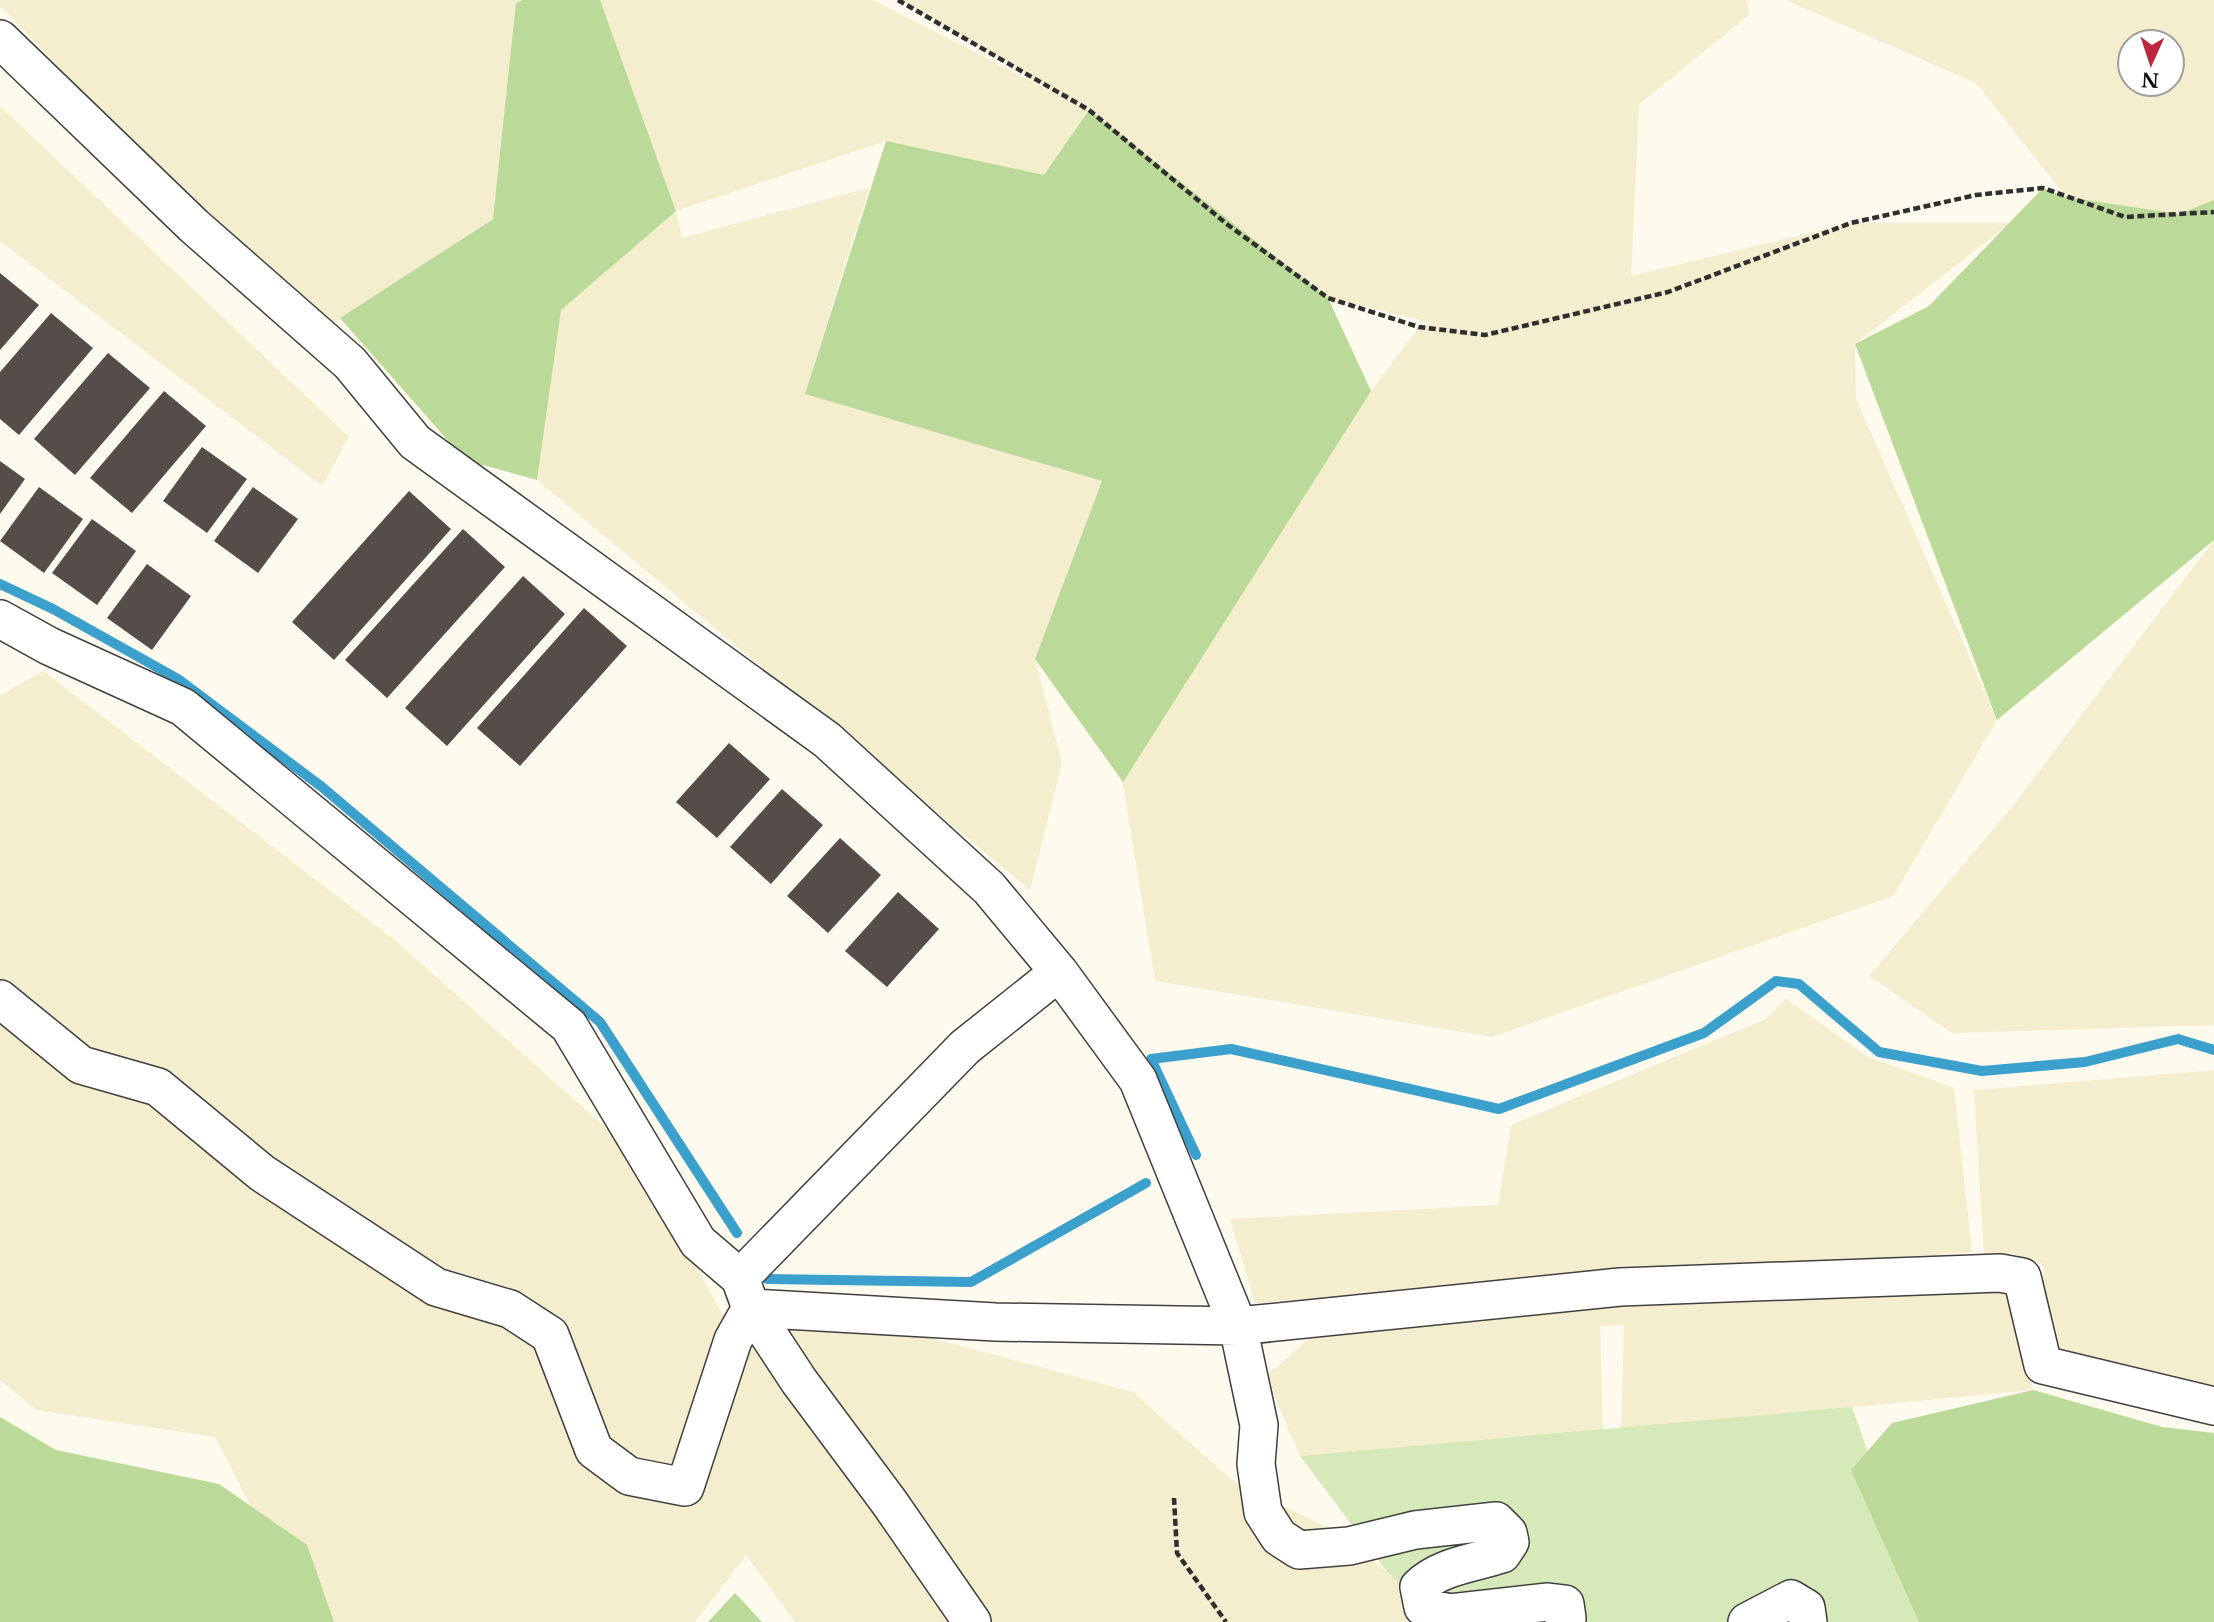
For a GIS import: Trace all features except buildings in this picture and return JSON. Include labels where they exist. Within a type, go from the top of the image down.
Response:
[{"type":"street","points":[[0,39],[194,226],[350,363],[415,442],[827,740],[989,888],[1059,972],[1138,1080],[1238,1326],[1259,1425],[1256,1464],[1263,1512],[1279,1537],[1299,1550],[1349,1546],[1415,1530],[1496,1521],[1507,1533],[1510,1542],[1502,1554],[1442,1571],[1427,1579],[1419,1587],[1423,1607],[1450,1613],[1548,1601],[1565,1604],[1567,1618],[1564,1622]]},
{"type":"street","points":[[0,619],[49,646],[183,707],[569,1026],[698,1242],[746,1293],[799,1381],[889,1502],[972,1622]]},
{"type":"street","points":[[0,999],[81,1065],[158,1087],[262,1173],[436,1287],[510,1309],[550,1335],[594,1450],[629,1476],[685,1487],[746,1293],[965,1047],[1059,972]]},
{"type":"street","points":[[746,1293],[822,1310],[995,1322],[1238,1326],[1620,1287],[2000,1273],[2022,1277],[2043,1365],[2214,1406]]},
{"type":"street","points":[[1747,1622],[1791,1599],[1806,1608],[1808,1622]]},
{"type":"path","points":[[898,0],[1089,110],[1228,225],[1328,298],[1419,327],[1485,335],[1668,292],[1851,223],[1976,195],[2043,188],[2125,218],[2214,212]]},
{"type":"path","points":[[1174,1498],[1177,1553],[1226,1622]]},
{"type":"shaded area","points":[[0,0],[523,0],[516,3],[504,211],[327,327],[122,135],[0,5]]},
{"type":"shaded area","points":[[600,0],[873,0],[1072,102],[900,0],[1747,0],[1749,15],[1639,104],[1631,276],[1851,223],[2010,223],[1855,344],[1856,399],[1997,720],[1893,896],[1492,1037],[1155,981],[1119,760],[1291,498],[1419,327],[1433,323],[1328,298],[1228,225],[1088,111],[1036,187],[886,141],[676,211]]},
{"type":"shaded area","points":[[1786,0],[2214,0],[2214,200],[2179,214],[2066,197],[1976,83]]},
{"type":"shaded area","points":[[0,106],[349,437],[322,486],[0,241]]},
{"type":"shaded area","points":[[869,188],[805,394],[1102,481],[1035,659],[1062,763],[1030,890],[537,480],[560,310],[676,211],[682,238]]},
{"type":"shaded area","points":[[2214,540],[2214,1025],[1952,1033],[1869,976],[2012,807]]},
{"type":"shaded area","points":[[43,671],[397,942],[632,1151],[724,1317],[890,1327],[1133,1392],[1234,1482],[1341,1534],[1417,1597],[1439,1622],[795,1622],[746,1555],[695,1622],[311,1622],[215,1437],[36,1410],[0,1380],[0,696]]},
{"type":"shaded area","points":[[1786,999],[1868,1057],[1954,1088],[1972,1252],[1255,1303],[1230,1219],[1498,1205],[1511,1125],[1766,1019]]},
{"type":"shaded area","points":[[2214,1070],[2214,1385],[2072,1360],[2046,1340],[2043,1264],[2013,1253],[1984,1257],[1974,1090]]},
{"type":"shaded area","points":[[2004,1284],[2033,1390],[1621,1429],[1624,1325],[1600,1326],[1603,1439],[1300,1456],[1266,1376],[1312,1336],[1598,1305]]},
{"type":"green space","points":[[523,0],[600,0],[676,211],[561,310],[537,480],[465,460],[340,318],[493,219],[516,3]]},
{"type":"green space","points":[[1089,110],[1328,298],[1371,391],[1123,782],[1035,659],[1102,481],[805,394],[886,141],[1044,175]]},
{"type":"green space","points":[[2043,188],[2066,197],[2179,214],[2214,200],[2214,540],[1997,720],[1855,344],[1929,306]]},
{"type":"green space","points":[[2033,1390],[2162,1427],[2214,1433],[2214,1622],[1919,1622],[1851,1470],[1892,1423]]},
{"type":"green space","points":[[1852,1407],[1927,1622],[1444,1622],[1388,1573],[1300,1456]]},
{"type":"green space","points":[[0,1417],[56,1450],[219,1484],[307,1545],[334,1622],[0,1622]]},
{"type":"green space","points":[[735,1593],[762,1622],[708,1622]]},
{"type":"waterway","points":[[0,584],[53,609],[178,679],[322,787],[600,1022],[737,1233]]},
{"type":"waterway","points":[[1196,1155],[1151,1059],[1231,1049],[1499,1109],[1704,1033],[1776,981],[1799,984],[1879,1052],[1982,1071],[2085,1062],[2178,1039],[2214,1050]]},
{"type":"waterway","points":[[767,1279],[971,1282],[1146,1183]]}]
